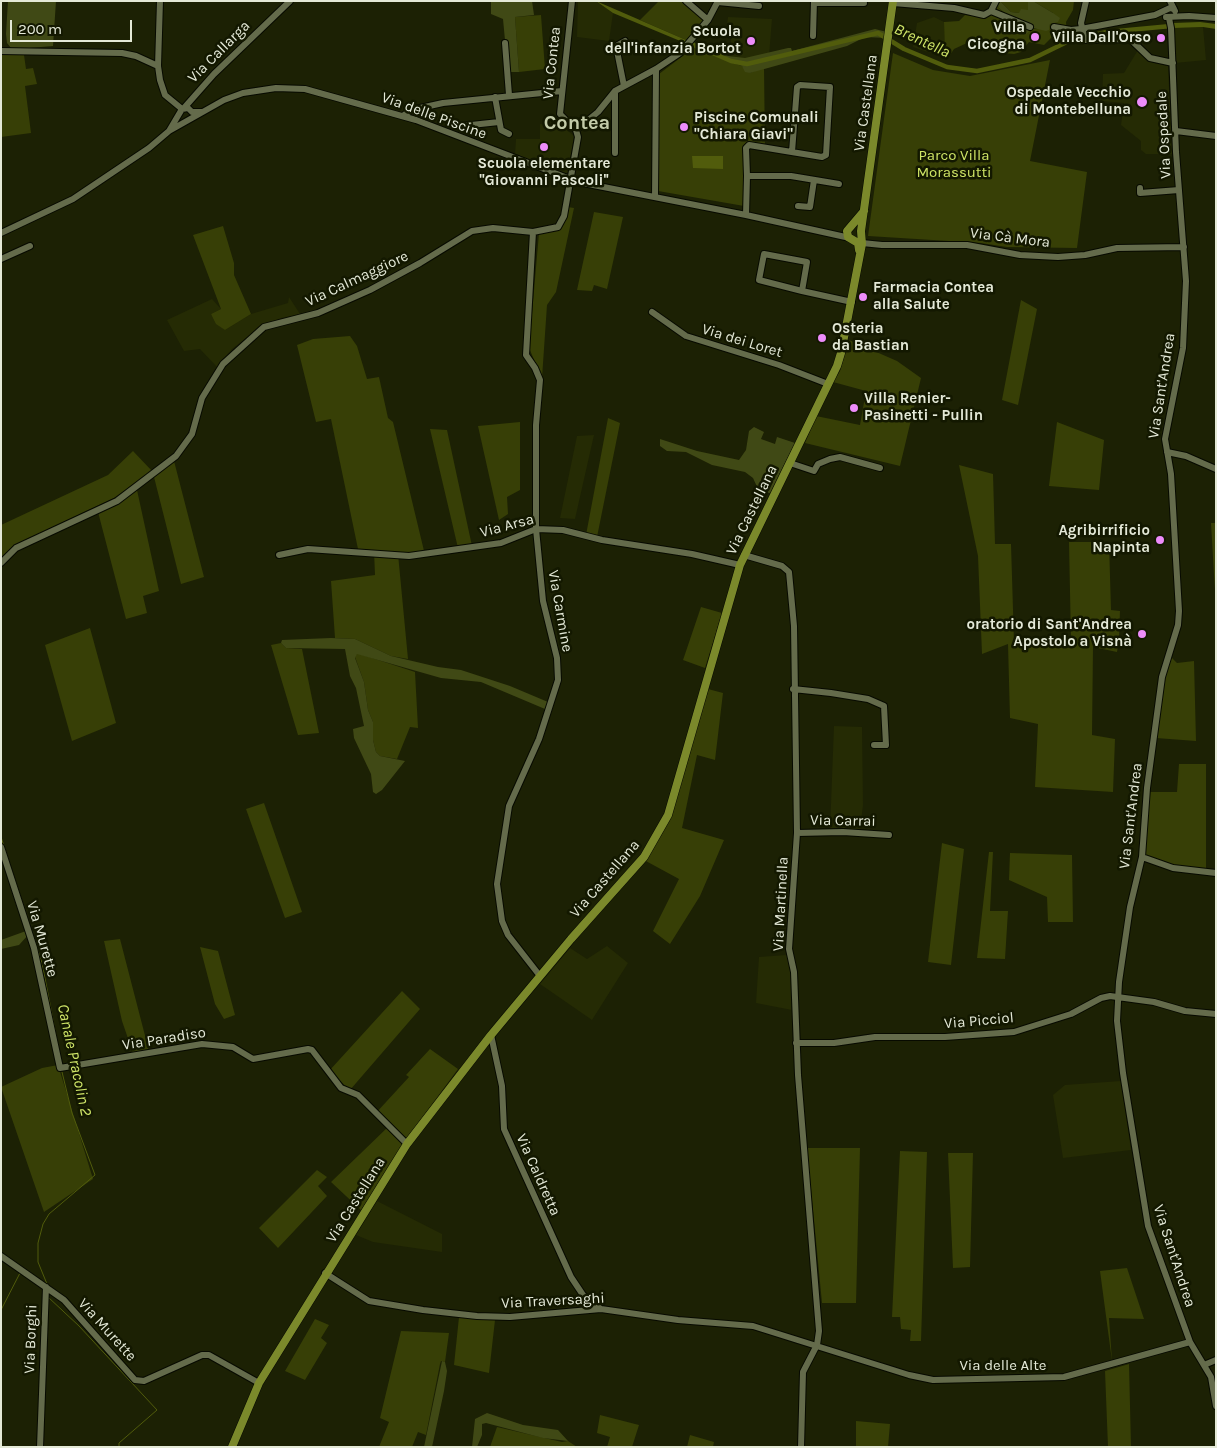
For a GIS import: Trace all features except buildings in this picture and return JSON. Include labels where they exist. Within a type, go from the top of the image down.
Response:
[{"type":"main road","name":"Via Castellana","points":[[232,1447],[259,1383],[407,1144],[491,1035],[644,857],[668,815],[740,565],[828,384],[841,353],[862,243],[861,232],[893,2]]},
{"type":"main road","points":[[851,225],[858,226],[861,232],[859,237],[851,239],[846,231],[851,225],[860,217],[865,209]]},
{"type":"main road","name":"Via Castellana","points":[[851,239],[859,244],[859,260]]},
{"type":"street","points":[[1,233],[73,199],[149,148],[169,131],[185,123],[185,112],[165,95],[158,66],[160,1]]},
{"type":"street","name":"Via Callarga","points":[[169,131],[185,112],[190,101],[214,74],[290,1]]},
{"type":"street","name":"Via Contea","points":[[572,1],[561,116],[576,130]]},
{"type":"street","points":[[686,1],[708,20]]},
{"type":"street","points":[[992,11],[996,1]]},
{"type":"street","points":[[1086,1],[1081,29],[1084,38],[1087,40],[1130,39],[1150,58],[1173,63]]},
{"type":"street","points":[[570,180],[578,137],[576,130],[598,112],[615,91],[656,69],[685,47],[690,38],[708,20],[718,2],[758,6]]},
{"type":"street","points":[[813,36],[814,2],[864,2]]},
{"type":"street","points":[[893,2],[954,8],[981,14],[992,11],[1030,26]]},
{"type":"street","points":[[1054,27],[1071,30],[1081,29],[1155,16],[1216,18]]},
{"type":"street","name":"Via Ospedale","points":[[1171,16],[1179,190],[1184,247]]},
{"type":"street","points":[[624,86],[616,46],[625,41]]},
{"type":"street","points":[[504,43],[509,95]]},
{"type":"street","points":[[1,51],[127,54],[158,66]]},
{"type":"street","points":[[655,197],[656,69]]},
{"type":"street","points":[[746,215],[746,147],[750,145],[792,152],[822,157],[826,154],[830,87],[800,85],[797,87],[792,152]]},
{"type":"street","name":"Via delle Piscine","points":[[185,112],[204,112],[224,100],[243,93],[264,89],[286,88],[315,92],[403,116],[570,180],[746,215],[851,239]]},
{"type":"street","points":[[403,116],[407,111],[417,108],[509,95],[562,91]]},
{"type":"street","points":[[615,91],[615,153]]},
{"type":"street","points":[[495,97],[498,122],[501,130],[509,134]]},
{"type":"street","points":[[462,126],[498,122]]},
{"type":"street","points":[[1176,132],[1216,136]]},
{"type":"street","points":[[747,176],[791,176],[839,184]]},
{"type":"street","name":"Via Calmaggiore","points":[[1,563],[16,548],[117,501],[176,456],[192,434],[202,398],[224,364],[264,327],[318,314],[420,264],[472,232],[493,228],[533,232],[558,227],[564,216],[570,180]]},
{"type":"street","points":[[798,206],[810,207],[814,180]]},
{"type":"street","points":[[1140,188],[1140,193],[1179,190]]},
{"type":"street","points":[[831,233],[851,225]]},
{"type":"street","name":"Via Carmine","points":[[533,232],[526,355],[535,368],[540,380],[536,425],[536,529],[543,601],[557,658],[558,680],[539,739],[509,806],[497,884],[500,914],[508,936],[540,976]]},
{"type":"street","name":"Via Cà Mora","points":[[862,243],[967,245],[1020,255],[1058,257],[1134,246],[1184,247]]},
{"type":"street","points":[[1,259],[30,246]]},
{"type":"street","name":"Via Sant'Andrea","points":[[1184,247],[1186,281],[1183,348],[1165,439],[1171,474],[1179,611],[1178,626],[1162,677],[1147,788],[1142,857],[1130,907],[1117,996],[1123,1073],[1148,1226],[1190,1342],[1210,1377],[1216,1406]]},
{"type":"street","points":[[802,291],[807,262],[764,254],[759,280],[802,291],[852,302]]},
{"type":"street","name":"Via dei Loret","points":[[652,312],[686,336],[778,365],[828,384]]},
{"type":"street","points":[[1167,452],[1186,456],[1216,469]]},
{"type":"street","points":[[790,463],[814,471],[818,464],[840,457],[880,468]]},
{"type":"street","name":"Via Arsa","points":[[279,556],[308,549],[409,556],[501,544],[536,529],[563,530],[602,540],[692,554],[740,565]]},
{"type":"street","name":"Via Martinella","points":[[744,556],[782,566],[789,572],[794,626],[793,689],[797,833],[789,949],[794,972],[796,1043],[819,1331],[817,1345]]},
{"type":"street","points":[[793,689],[868,699],[884,706],[886,745],[874,745]]},
{"type":"street","name":"Via Carrai","points":[[797,833],[843,832],[889,835]]},
{"type":"street","name":"Via Murette","points":[[1,847],[34,948],[60,1068]]},
{"type":"street","points":[[1142,857],[1173,868],[1216,873]]},
{"type":"street","name":"Via Picciol","points":[[796,1043],[834,1043],[875,1037],[945,1037],[1014,1032],[1071,1014],[1101,998],[1117,996],[1154,1002],[1185,1011],[1216,1014]]},
{"type":"street","name":"Via Caldretta","points":[[491,1035],[502,1086],[504,1129],[571,1277],[583,1296],[601,1309]]},
{"type":"street","name":"Via Paradiso","points":[[60,1068],[202,1044],[233,1047],[253,1058],[308,1049],[312,1050],[341,1088],[358,1095],[407,1144]]},
{"type":"street","name":"Via Borghi","points":[[1,1256],[46,1287],[40,1447]]},
{"type":"street","name":"Via Traversaghi","points":[[326,1273],[369,1301],[423,1310],[477,1316],[510,1317],[601,1309],[678,1320],[753,1326],[817,1345]]},
{"type":"street","name":"Via Murette","points":[[46,1287],[64,1300],[135,1380],[144,1380],[202,1355],[209,1355],[259,1383]]},
{"type":"street","name":"Via delle Alte","points":[[817,1345],[909,1375],[933,1380],[1051,1379],[1190,1342]]},
{"type":"street","points":[[801,1447],[803,1372],[817,1345]]},
{"type":"street","points":[[1204,1365],[1216,1360]]},
{"type":"shaded area","points":[[8,1],[56,1],[53,46],[11,48],[7,43],[6,34]]},
{"type":"shaded area","points":[[491,1],[532,1],[534,15],[515,17],[519,72],[508,72],[503,19],[491,14]]},
{"type":"shaded area","points":[[578,1],[596,1],[613,13],[609,41],[577,37]]},
{"type":"shaded area","points":[[596,1],[686,40],[685,43],[613,13]]},
{"type":"shaded area","points":[[1028,1],[1033,1],[1053,13],[1060,18],[1058,22],[1050,24],[1049,30],[1046,31],[1033,28],[1026,34],[1022,30],[1015,31],[1016,23],[999,8],[998,3],[1001,2],[1011,12],[1019,13],[1021,9],[1028,10]]},
{"type":"shaded area","name":"Scuola dell'infanzia Bortot","points":[[728,17],[772,19],[769,56],[739,59],[730,56],[732,26],[727,25]]},
{"type":"shaded area","points":[[934,17],[944,22],[945,58],[913,47],[917,23]]},
{"type":"shaded area","points":[[1200,22],[1216,24],[1216,29],[1203,27],[1174,28],[1173,23]]},
{"type":"shaded area","points":[[1203,27],[1206,60],[1175,63],[1174,28]]},
{"type":"shaded area","points":[[875,29],[887,32],[887,38],[865,37],[847,46],[750,73],[745,72],[742,66],[690,47],[693,42],[728,56],[745,58],[788,48],[791,48],[792,51]]},
{"type":"shaded area","name":"Ospedale Vecchio di Montebelluna","points":[[1138,50],[1147,61],[1168,66],[1172,154],[1146,154],[1141,150],[1141,141],[1121,125],[1124,103],[1102,101],[1103,74],[1124,73]]},
{"type":"shaded area","name":"Scuola elementare ''Giovanni Pascoli''","points":[[540,124],[562,126],[574,136],[568,172],[563,175],[537,165],[537,162],[532,162],[515,155],[516,139],[540,139]]},
{"type":"shaded area","points":[[692,156],[723,156],[723,169],[693,168]]},
{"type":"shaded area","points":[[289,297],[300,314],[281,318],[259,328],[232,349],[217,367],[200,349],[184,351],[167,320],[212,299],[221,309],[211,314],[225,330],[251,314],[288,303]]},
{"type":"shaded area","points":[[754,427],[764,432],[761,439],[775,444],[777,437],[795,443],[770,493],[759,491],[753,478],[745,472],[712,465],[686,452],[667,451],[660,446],[660,439],[697,451],[739,460],[746,450],[749,431]]},
{"type":"shaded area","points":[[594,435],[575,519],[560,518],[577,436]]},
{"type":"shaded area","points":[[355,639],[391,656],[438,667],[461,670],[510,686],[548,702],[545,709],[481,682],[441,678],[357,654],[355,658],[364,682],[368,710],[373,722],[373,740],[376,752],[380,756],[405,761],[382,790],[376,794],[373,792],[371,774],[354,738],[353,729],[364,726],[356,688],[350,676],[345,649],[286,648],[281,643],[282,640]]},
{"type":"shaded area","points":[[834,726],[862,727],[863,805],[860,830],[830,830]]},
{"type":"shaded area","points":[[26,931],[29,934],[19,945],[1,949],[1,940]]},
{"type":"shaded area","points":[[607,946],[628,963],[592,1020],[540,984],[570,948],[587,959]]},
{"type":"shaded area","points":[[787,955],[791,968],[792,1010],[756,1003],[759,957]]},
{"type":"shaded area","points":[[1121,1081],[1131,1150],[1063,1158],[1053,1095],[1065,1085]]},
{"type":"shaded area","points":[[377,1201],[442,1234],[442,1252],[373,1242],[356,1235]]},
{"type":"shaded area","points":[[442,1361],[445,1362],[447,1371],[444,1391],[432,1447],[424,1447]]},
{"type":"shaded area","points":[[487,1413],[523,1425],[558,1430],[568,1441],[543,1438],[486,1423],[482,1424],[482,1435],[477,1447],[472,1447],[475,1419]]},
{"type":"green space","points":[[659,1],[682,1],[705,22],[686,40],[640,20]]},
{"type":"green space","points":[[998,1],[1028,1],[1028,10],[1019,13],[1011,12],[1001,2],[999,8],[1016,23],[1015,30],[1049,28],[1053,13],[1033,1],[1074,1],[1073,10],[1066,22],[1067,34],[1051,38],[1044,45],[1029,42],[1021,52],[1014,54],[1003,53],[985,44],[967,43],[954,49],[948,58],[945,58],[944,22],[959,21],[965,15],[983,17],[993,14]]},
{"type":"green space","points":[[541,15],[545,69],[519,72],[515,17]]},
{"type":"green space","points":[[690,47],[742,66],[750,73],[764,67],[765,149],[744,145],[744,206],[658,191],[659,74],[684,55]]},
{"type":"green space","points":[[23,48],[26,69],[33,68],[37,84],[25,86],[31,133],[1,137],[1,50]]},
{"type":"green space","name":"Parco Villa Morassutti","points":[[893,53],[933,70],[970,76],[1050,60],[1030,161],[1087,172],[1077,248],[1007,247],[981,243],[868,236]]},
{"type":"green space","points":[[568,207],[574,208],[556,292],[547,305],[542,378],[529,348],[539,233],[552,230]]},
{"type":"green space","points":[[594,212],[623,217],[607,289],[594,285],[592,291],[577,290]]},
{"type":"green space","points":[[223,226],[234,263],[234,275],[251,314],[225,330],[216,324],[211,314],[221,309],[193,235]]},
{"type":"green space","points":[[1021,300],[1037,309],[1018,405],[1002,400]]},
{"type":"green space","points":[[350,336],[357,346],[367,379],[379,377],[388,418],[393,422],[425,555],[398,554],[408,659],[391,656],[355,639],[335,638],[331,581],[375,575],[374,551],[358,549],[331,419],[316,422],[297,345],[313,339]]},
{"type":"green space","points":[[849,340],[897,361],[921,378],[900,466],[805,443],[816,416],[860,425],[866,391],[833,382],[840,371]]},
{"type":"green space","points":[[608,418],[620,423],[597,537],[586,535]]},
{"type":"green space","points":[[520,422],[520,490],[507,497],[508,514],[499,520],[478,426]]},
{"type":"green space","points":[[1057,422],[1104,440],[1099,490],[1049,486]]},
{"type":"green space","points":[[430,429],[447,430],[472,546],[458,548]]},
{"type":"green space","points":[[133,451],[152,471],[114,498],[27,539],[1,558],[1,525],[108,475]]},
{"type":"green space","points":[[174,461],[204,577],[181,584],[154,477]]},
{"type":"green space","points":[[959,465],[993,474],[995,544],[1011,544],[1014,642],[1071,641],[1069,542],[1109,542],[1111,610],[1120,611],[1119,640],[1117,652],[1093,647],[1092,735],[1115,739],[1113,792],[1035,787],[1038,724],[1010,718],[1008,644],[982,654],[978,556]]},
{"type":"green space","points":[[137,490],[159,591],[143,596],[147,613],[126,619],[98,512]]},
{"type":"green space","points":[[1211,523],[1216,523],[1216,604],[1214,575]]},
{"type":"green space","points":[[701,607],[722,613],[705,668],[683,660]]},
{"type":"green space","points":[[90,628],[116,723],[72,741],[45,645]]},
{"type":"green space","points":[[281,643],[286,648],[302,649],[319,733],[298,735],[271,645]]},
{"type":"green space","points":[[357,653],[415,672],[418,728],[410,727],[397,759],[380,756],[376,752],[373,740],[373,722],[368,710],[364,682],[355,657]]},
{"type":"green space","points":[[1170,656],[1177,663],[1194,661],[1196,741],[1156,738],[1164,679]]},
{"type":"green space","points":[[708,689],[723,693],[715,760],[697,755],[682,828],[724,840],[700,896],[670,944],[653,931],[679,879],[644,860],[662,834],[670,817]]},
{"type":"green space","points":[[1179,764],[1206,764],[1206,869],[1180,867],[1145,855],[1150,792],[1177,792]]},
{"type":"green space","points":[[264,803],[302,912],[285,918],[246,809]]},
{"type":"green space","points":[[942,843],[964,849],[951,965],[928,962]]},
{"type":"green space","points":[[989,852],[993,852],[990,911],[1008,911],[1005,959],[977,958]]},
{"type":"green space","points":[[1010,853],[1072,855],[1073,922],[1048,922],[1047,897],[1009,880]]},
{"type":"green space","points":[[120,939],[149,1051],[133,1053],[122,1021],[104,941]]},
{"type":"green space","points":[[200,947],[218,951],[235,1015],[224,1019],[215,1004]]},
{"type":"green space","points":[[402,991],[420,1009],[350,1090],[329,1071]]},
{"type":"green space","points":[[430,1049],[458,1069],[410,1134],[361,1210],[331,1182],[389,1126],[375,1114],[409,1077],[406,1075]]},
{"type":"green space","points":[[58,1065],[93,1179],[44,1212],[1,1087],[42,1068]]},
{"type":"green space","points":[[807,1148],[860,1148],[856,1303],[822,1303]]},
{"type":"green space","points":[[900,1151],[927,1152],[921,1341],[910,1341],[911,1330],[901,1329],[900,1317],[892,1317]]},
{"type":"green space","points":[[948,1153],[973,1153],[970,1267],[953,1268]]},
{"type":"green space","points":[[317,1170],[327,1177],[318,1186],[327,1196],[278,1248],[259,1228]]},
{"type":"green space","points":[[1127,1268],[1144,1319],[1109,1318],[1112,1361],[1100,1271]]},
{"type":"green space","points":[[459,1317],[495,1320],[489,1373],[454,1365]]},
{"type":"green space","points":[[315,1319],[329,1325],[321,1338],[327,1343],[305,1380],[285,1371]]},
{"type":"green space","points":[[401,1331],[449,1333],[445,1362],[441,1361],[440,1364],[426,1435],[418,1432],[412,1447],[379,1447],[389,1422],[380,1418]]},
{"type":"green space","points":[[1129,1364],[1131,1447],[1108,1447],[1105,1371]]},
{"type":"green space","points":[[600,1415],[639,1425],[632,1447],[607,1447],[610,1437],[597,1433]]},
{"type":"green space","points":[[856,1421],[890,1424],[888,1447],[856,1447]]},
{"type":"green space","points":[[497,1427],[562,1442],[568,1441],[577,1447],[490,1447]]},
{"type":"green space","points":[[690,1435],[714,1442],[713,1447],[687,1447]]},
{"type":"waterway","name":"Brentella","points":[[687,42],[731,61],[747,64],[878,33],[904,49],[947,67],[977,71],[1030,60],[1071,40],[1107,32],[1171,26]]},
{"type":"waterway","name":"Canale Pracolin 2","points":[[1,837],[42,963],[58,1045]]},
{"type":"waterway","name":"Canale Pracolin 2","points":[[47,1284],[38,1262],[38,1243],[43,1224],[49,1214],[95,1175],[72,1113],[62,1072]]},
{"type":"waterway","points":[[1,1310],[20,1273]]},
{"type":"waterway","name":"Canale Pracolin 2","points":[[48,1297],[79,1326],[157,1410],[119,1443],[119,1447]]},
{"type":"place","name":"Villa Cicogna","points":[[1035,37]]},
{"type":"place","name":"Villa Dall'Orso","points":[[1161,38]]},
{"type":"place","name":"Scuola dell'infanzia Bortot","points":[[751,41]]},
{"type":"place","name":"Ospedale Vecchio di Montebelluna","points":[[1142,102]]},
{"type":"place","name":"Piscine Comunali \"Chiara Giavi\"","points":[[684,127]]},
{"type":"place","name":"Scuola elementare ''Giovanni Pascoli''","points":[[544,147]]},
{"type":"place","name":"Farmacia Contea alla Salute","points":[[863,297]]},
{"type":"place","name":"Osteria da Bastian","points":[[822,338]]},
{"type":"place","name":"Villa Renier- Pasinetti - Pullin","points":[[854,408]]},
{"type":"place","name":"Agribirrificio Napinta","points":[[1160,540]]},
{"type":"place","name":"oratorio di Sant'Andrea Apostolo a Visnà","points":[[1142,634]]},
{"type":"district","name":"Contea","points":[[577,123]]}]
